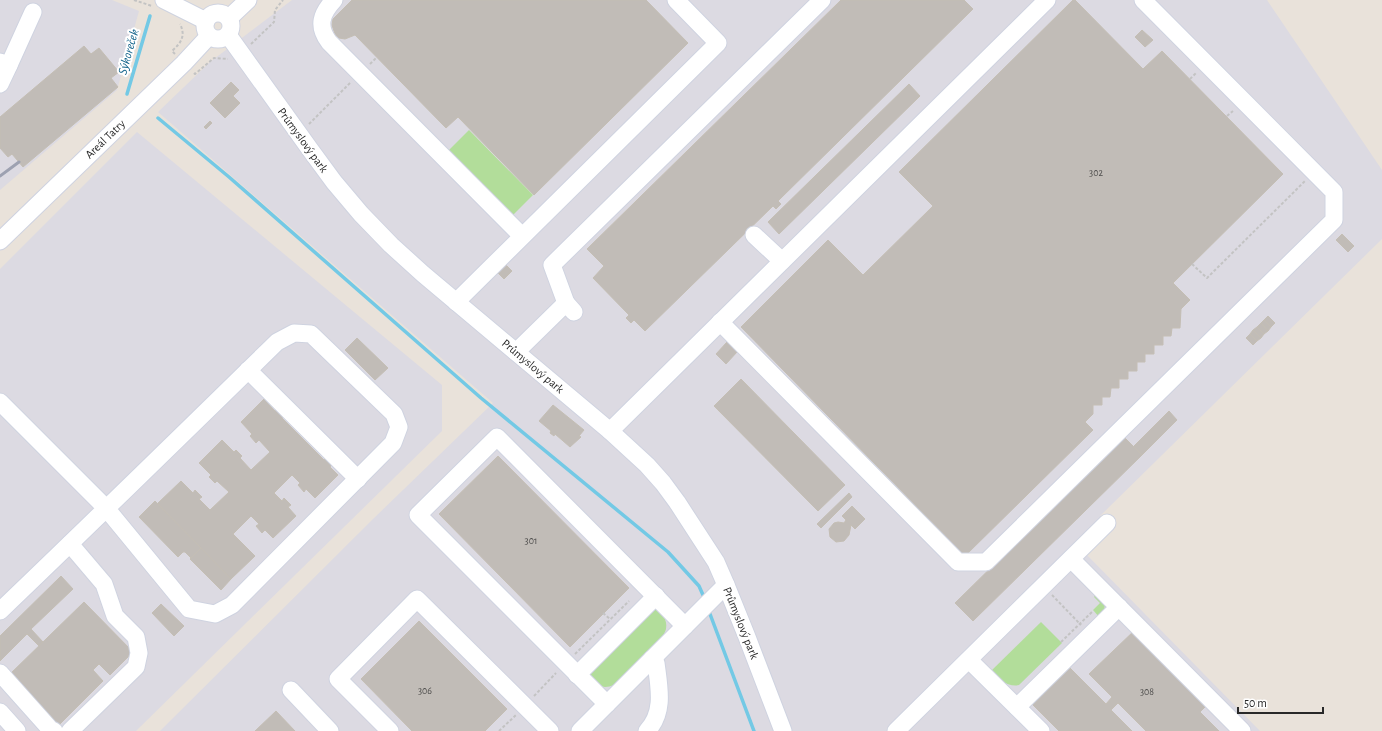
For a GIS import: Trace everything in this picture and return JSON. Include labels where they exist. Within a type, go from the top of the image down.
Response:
[{"type":"street","points":[[164,0],[207,28],[217,40],[225,38],[232,27],[229,18],[226,15],[217,13],[212,14],[207,28]]},
{"type":"street","points":[[229,18],[248,0]]},
{"type":"street","points":[[334,0],[324,12],[322,23],[323,30],[329,42],[522,236]]},
{"type":"street","points":[[456,302],[718,43],[676,0]]},
{"type":"street","points":[[516,352],[570,307],[552,265],[822,0]]},
{"type":"street","points":[[610,431],[643,410],[720,322],[1047,0]]},
{"type":"street","points":[[720,322],[958,562],[986,562],[1334,220],[1334,192],[1143,0]]},
{"type":"street","points":[[0,84],[4,64],[33,12]]},
{"type":"street","name":"Areál Tatry","points":[[0,241],[184,63],[207,28]]},
{"type":"street","name":"Průmyslový park","points":[[228,35],[334,182],[361,214],[396,250],[610,431],[647,465],[663,483],[716,562],[783,731]]},
{"type":"street","points":[[754,235],[782,261]]},
{"type":"street","points":[[0,402],[106,508],[189,609],[215,614],[232,605],[358,479],[393,443],[398,427],[394,414],[311,334],[294,333],[277,342],[106,508],[70,544],[0,611]]},
{"type":"street","points":[[248,370],[358,479]]},
{"type":"street","points":[[606,704],[418,515],[496,437],[685,626]]},
{"type":"street","points":[[896,731],[1107,524]]},
{"type":"street","points":[[70,544],[104,584],[115,616],[136,637],[138,653],[136,667],[70,731]]},
{"type":"street","points":[[1071,559],[1242,731]]},
{"type":"street","points":[[580,731],[726,585]]},
{"type":"street","points":[[577,675],[656,596]]},
{"type":"street","points":[[390,731],[338,679],[417,599],[550,731]]},
{"type":"street","points":[[1017,707],[1085,629],[1119,607]]},
{"type":"street","points":[[647,731],[651,727],[657,714],[660,701],[656,663],[652,659]]},
{"type":"street","points":[[968,660],[1041,731]]},
{"type":"street","points":[[0,673],[50,729],[54,731]]},
{"type":"street","points":[[291,690],[330,731]]},
{"type":"street","points":[[0,712],[17,731]]},
{"type":"path","points":[[248,47],[274,22],[275,10],[284,0]]},
{"type":"path","points":[[305,128],[376,58]]},
{"type":"path","points":[[1192,264],[1207,278],[1310,176]]},
{"type":"path","points":[[1049,592],[1085,629]]},
{"type":"path","points":[[571,658],[630,600]]},
{"type":"path","points":[[1061,642],[1085,629],[1093,611]]},
{"type":"path","points":[[603,613],[610,619]]},
{"type":"path","points":[[529,701],[561,668]]},
{"type":"path","points":[[499,731],[516,715]]},
{"type":"shaded area","points":[[0,0],[112,0],[139,11],[117,90],[0,190]]},
{"type":"shaded area","points":[[292,0],[1267,0],[1382,170],[1382,239],[1100,516],[1112,528],[1085,553],[1260,731],[160,731],[373,519],[493,403],[158,112],[210,62]]},
{"type":"shaded area","points":[[137,132],[442,385],[442,431],[136,731],[0,731],[0,269]]},
{"type":"green space","points":[[469,130],[533,195],[513,215],[446,153]]},
{"type":"green space","points":[[1095,595],[1105,604],[1104,611],[1100,618],[1093,610],[1100,603],[1094,597]]},
{"type":"green space","points":[[655,605],[664,616],[666,622],[666,629],[660,640],[654,648],[620,681],[607,687],[597,683],[587,671]]},
{"type":"green space","points":[[1041,622],[1062,643],[1019,685],[1015,686],[1007,684],[999,680],[990,672]]},
{"type":"building","points":[[352,0],[646,0],[688,43],[534,195],[458,117],[446,128],[355,35],[345,39],[339,38],[335,34],[332,25],[333,19]]},
{"type":"building","points":[[841,0],[964,0],[973,9],[778,201],[781,204],[776,209],[773,206],[645,331],[634,320],[631,323],[626,318],[629,315],[593,278],[604,266],[587,249]]},
{"type":"building","points":[[1073,0],[1075,0],[1143,69],[1162,51],[1283,174],[1173,283],[1190,300],[1181,309],[1180,328],[1172,328],[1171,336],[1163,336],[1163,345],[1154,345],[1154,354],[1145,354],[1145,362],[1137,362],[1137,371],[1128,371],[1128,379],[1119,379],[1119,388],[1111,388],[1110,397],[1102,397],[1102,405],[1093,405],[1093,414],[1085,422],[1093,430],[965,556],[741,327],[828,240],[863,275],[933,206],[899,172]]},
{"type":"building","points":[[1142,30],[1153,40],[1145,47],[1135,37]]},
{"type":"building","points":[[84,46],[91,54],[99,48],[119,72],[111,78],[118,87],[23,167],[12,154],[8,157],[0,148],[0,117]]},
{"type":"building","points":[[231,82],[239,90],[233,96],[240,103],[225,118],[210,103]]},
{"type":"building","points":[[909,84],[920,96],[779,234],[768,222]]},
{"type":"building","points":[[210,121],[212,123],[206,129],[204,127]]},
{"type":"building","points":[[1342,234],[1354,246],[1348,252],[1336,240]]},
{"type":"building","points":[[506,265],[512,271],[504,279],[498,273]]},
{"type":"building","points":[[1268,316],[1275,323],[1271,327],[1264,320]]},
{"type":"building","points":[[1264,320],[1271,327],[1268,331],[1261,323]]},
{"type":"building","points":[[1261,323],[1268,331],[1264,334],[1257,327]]},
{"type":"building","points":[[1257,327],[1264,334],[1261,338],[1253,330]]},
{"type":"building","points":[[1253,330],[1261,338],[1257,341],[1250,334]]},
{"type":"building","points":[[1250,334],[1257,341],[1253,345],[1246,338]]},
{"type":"building","points":[[357,338],[388,368],[375,380],[345,350]]},
{"type":"building","points":[[727,342],[737,352],[726,364],[716,354]]},
{"type":"building","points":[[741,379],[845,485],[818,511],[714,406]]},
{"type":"building","points":[[264,399],[275,411],[278,409],[284,415],[282,418],[324,460],[326,458],[332,464],[330,467],[338,475],[315,498],[306,489],[304,492],[298,485],[300,483],[292,475],[274,493],[282,501],[284,498],[291,505],[288,507],[296,516],[273,538],[265,530],[262,533],[256,526],[259,524],[251,516],[233,534],[255,556],[231,579],[157,504],[181,481],[193,493],[195,490],[202,497],[199,499],[210,510],[229,492],[217,481],[215,483],[209,477],[211,475],[199,463],[222,440],[234,452],[236,450],[242,456],[240,458],[251,470],[270,452],[259,440],[256,443],[250,436],[252,434],[241,422]]},
{"type":"building","points":[[553,405],[584,430],[579,436],[581,437],[570,447],[555,434],[554,436],[550,433],[551,431],[539,421]]},
{"type":"building","points":[[1169,411],[1177,420],[1142,455],[1133,447]]},
{"type":"building","points":[[1124,437],[1142,455],[973,621],[955,603]]},
{"type":"building","points":[[498,456],[629,588],[570,647],[439,514]]},
{"type":"building","points":[[849,493],[852,497],[821,528],[817,524]]},
{"type":"building","points":[[155,501],[201,548],[191,558],[185,552],[178,557],[139,517]]},
{"type":"building","points":[[852,506],[865,519],[855,529],[851,525],[849,535],[844,541],[836,542],[830,537],[829,529],[834,523],[844,523],[846,520],[842,516]]},
{"type":"building","points":[[201,548],[231,579],[221,590],[190,559]]},
{"type":"building","points":[[61,576],[73,589],[31,629],[43,642],[39,646],[27,634],[0,661],[0,636]]},
{"type":"building","points":[[84,602],[133,652],[110,675],[99,664],[93,670],[103,681],[59,725],[9,675]]},
{"type":"building","points":[[161,604],[184,626],[174,636],[152,613]]},
{"type":"building","points":[[419,621],[507,709],[485,731],[412,731],[361,679]]},
{"type":"building","points":[[1136,629],[1209,703],[1200,712],[1219,731],[1146,731],[1118,703],[1111,710],[1132,731],[1059,731],[1032,704],[1069,667],[1106,704],[1112,697],[1089,674]]},
{"type":"building","points":[[276,711],[295,731],[255,731]]},
{"type":"waterway","name":"Sýkoreček","points":[[127,94],[150,16]]},
{"type":"waterway","points":[[158,118],[229,177],[481,398],[668,552],[699,586],[703,595]]},
{"type":"waterway","points":[[710,614],[754,731]]},
{"type":"railway","points":[[0,176],[19,162]]}]
